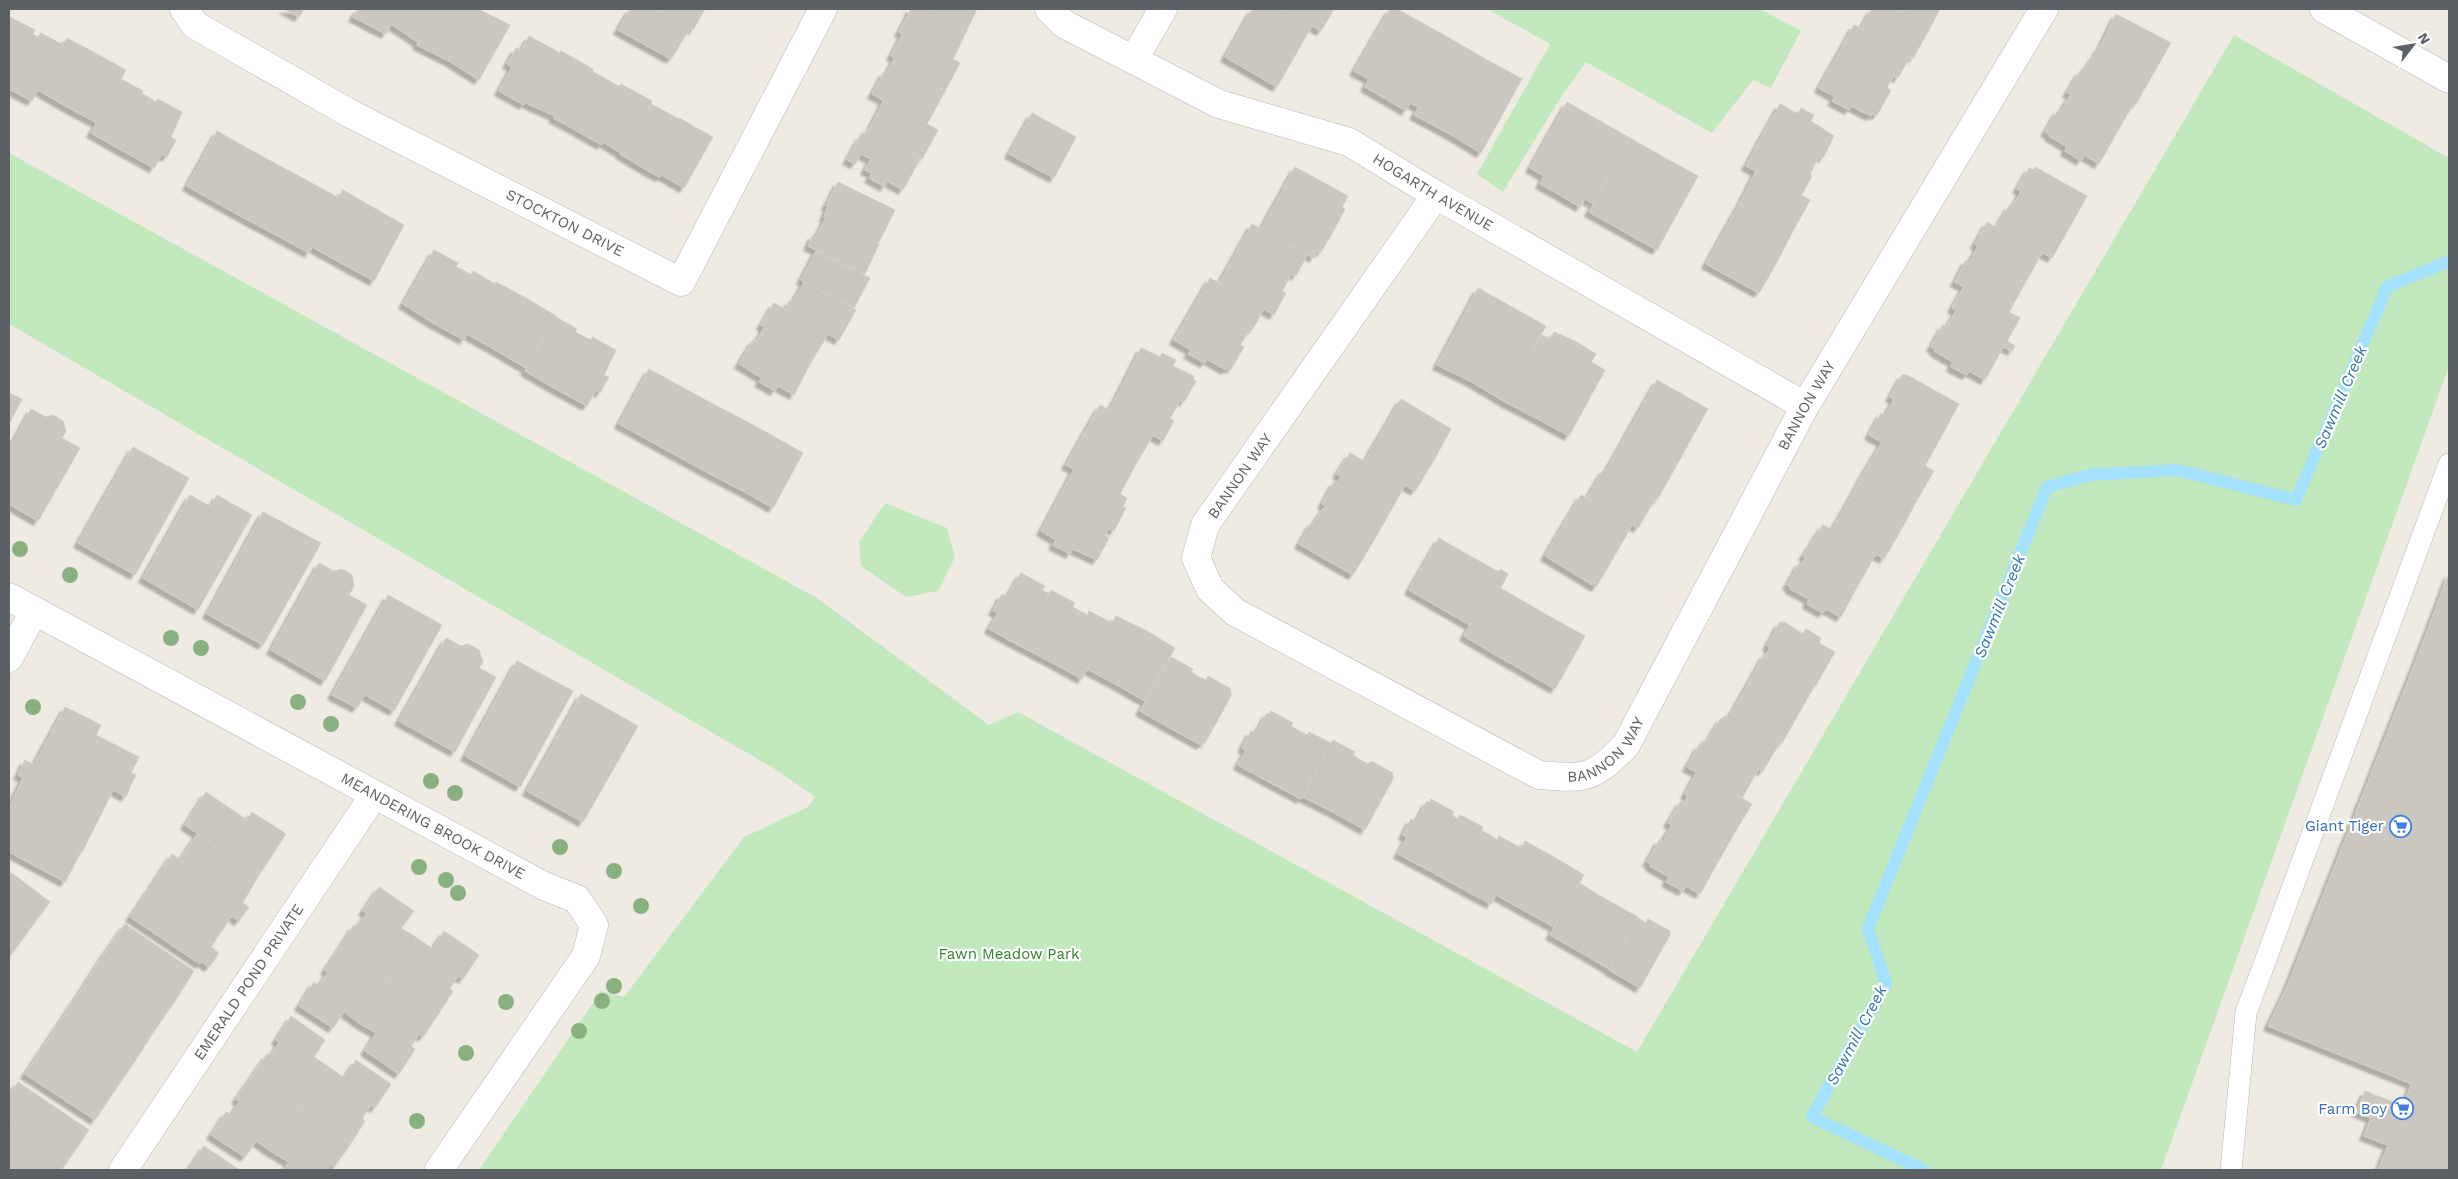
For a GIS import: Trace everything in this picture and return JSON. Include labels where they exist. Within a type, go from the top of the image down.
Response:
[{"type":"street","name":"STOCKTON DRIVE","points":[[184,9],[195,25],[349,113],[681,282],[823,9]]},
{"type":"street","name":"HOGARTH AVENUE","points":[[1049,9],[1064,24],[1219,104],[1349,142],[1436,195],[1805,406]]},
{"type":"street","points":[[1134,59],[1162,9]]},
{"type":"street","name":"BANNON WAY","points":[[1436,195],[1205,525],[1196,558],[1210,588],[1235,612],[1539,775],[1587,776],[1608,763],[1626,745],[1805,406],[2044,9]]},
{"type":"street","points":[[2324,9],[2449,79]]},
{"type":"street","name":"MEANDERING BROOK DRIVE","points":[[9,597],[544,886],[577,899],[594,925],[586,956],[439,1170]]},
{"type":"street","points":[[9,658],[34,611]]},
{"type":"street","name":"EMERALD POND PRIVATE","points":[[123,1170],[374,795]]},
{"type":"lane","points":[[2231,1170],[2246,1013],[2449,464]]},
{"type":"green space","points":[[1487,9],[1760,9],[1801,31],[1771,88],[1753,80],[1712,133],[1586,62],[1561,97],[1503,192],[1477,174],[1550,44]]},
{"type":"green space","name":"Fawn Meadow Park","points":[[2234,35],[2449,158],[2449,366],[2161,1170],[479,1170],[601,991],[624,997],[744,837],[808,807],[815,797],[773,768],[9,324],[9,153],[817,598],[989,725],[1018,712],[1637,1052]]},
{"type":"green space","points":[[885,503],[947,528],[955,557],[938,591],[906,597],[861,566],[859,542]]},
{"type":"building","points":[[284,9],[304,9],[299,17]]},
{"type":"building","points":[[358,9],[399,9],[386,34],[353,17]]},
{"type":"building","points":[[399,9],[438,9],[419,43],[391,24]]},
{"type":"building","points":[[438,9],[478,9],[449,61],[417,45]]},
{"type":"building","points":[[478,9],[510,25],[479,80],[449,61]]},
{"type":"building","points":[[630,9],[656,9],[690,28],[671,59],[618,30]]},
{"type":"building","points":[[656,9],[705,9],[693,30]]},
{"type":"building","points":[[909,9],[929,9],[968,28],[953,59],[899,32],[910,11]]},
{"type":"building","points":[[929,9],[977,9],[968,28]]},
{"type":"building","points":[[1252,9],[1283,9],[1312,26],[1294,57],[1242,27]]},
{"type":"building","points":[[1283,9],[1334,9],[1321,31]]},
{"type":"building","points":[[1390,9],[1397,9],[1426,25],[1384,98],[1365,87],[1369,79],[1354,71]]},
{"type":"building","points":[[1872,9],[1895,9],[1930,28],[1913,58],[1861,28]]},
{"type":"building","points":[[1895,9],[1940,9],[1930,28]]},
{"type":"building","points":[[2116,14],[2171,43],[2153,74],[2101,45]]},
{"type":"building","points":[[10,17],[35,30],[9,73],[9,20]]},
{"type":"building","points":[[1426,25],[1456,42],[1419,107],[1410,103],[1406,111],[1384,98]]},
{"type":"building","points":[[1854,25],[1910,56],[1898,78],[1894,76],[1889,84],[1838,54]]},
{"type":"building","points":[[1242,27],[1294,57],[1277,87],[1225,57]]},
{"type":"building","points":[[41,33],[63,45],[32,101],[9,89],[9,73],[32,34],[38,37]]},
{"type":"building","points":[[903,33],[960,63],[945,91],[892,63],[895,57],[891,56]]},
{"type":"building","points":[[529,36],[560,53],[530,105],[525,102],[524,105],[499,91],[512,67],[507,64],[516,48],[521,51]]},
{"type":"building","points":[[67,38],[97,54],[67,107],[38,90]]},
{"type":"building","points":[[1456,42],[1489,61],[1448,133],[1414,115]]},
{"type":"building","points":[[2101,45],[2153,74],[2136,104],[2082,73]]},
{"type":"building","points":[[561,51],[593,69],[563,123],[553,118],[555,116],[530,105]]},
{"type":"building","points":[[97,54],[126,70],[97,123],[67,107]]},
{"type":"building","points":[[1838,54],[1889,84],[1887,88],[1891,90],[1877,115],[1872,114],[1871,116],[1851,106],[1849,110],[1832,101],[1835,97],[1819,88]]},
{"type":"building","points":[[1489,61],[1522,79],[1481,153],[1448,133]]},
{"type":"building","points":[[892,63],[945,91],[927,124],[872,94],[884,72],[887,73]]},
{"type":"building","points":[[592,71],[620,87],[591,139],[563,123]]},
{"type":"building","points":[[2080,71],[2134,103],[2117,132],[2066,102],[2071,95],[2067,93]]},
{"type":"building","points":[[121,79],[143,91],[142,94],[150,98],[121,150],[91,133]]},
{"type":"building","points":[[621,84],[652,101],[621,153],[603,142],[602,145],[591,139]]},
{"type":"building","points":[[150,98],[156,102],[158,99],[182,112],[171,137],[176,140],[167,157],[162,154],[154,168],[121,150]]},
{"type":"building","points":[[884,100],[938,130],[922,159],[869,130]]},
{"type":"building","points":[[1567,102],[1600,121],[1558,194],[1540,184],[1544,176],[1530,168]]},
{"type":"building","points":[[2066,102],[2117,132],[2099,164],[2084,155],[2081,161],[2065,151],[2067,147],[2045,132],[2058,110],[2061,112]]},
{"type":"building","points":[[651,104],[679,119],[650,172],[620,154]]},
{"type":"building","points":[[1780,104],[1798,114],[1801,108],[1814,115],[1811,121],[1834,136],[1823,158],[1819,156],[1815,164],[1762,136]]},
{"type":"building","points":[[1032,113],[1076,137],[1054,178],[1009,154]]},
{"type":"building","points":[[679,118],[713,137],[684,188],[662,175],[660,177],[650,172]]},
{"type":"building","points":[[1600,121],[1630,138],[1593,203],[1585,199],[1580,207],[1558,194]]},
{"type":"building","points":[[867,129],[920,159],[903,190],[887,181],[885,187],[869,178],[872,173],[865,170],[871,159],[861,154],[855,164],[847,160],[861,135],[863,137]]},
{"type":"building","points":[[217,131],[247,148],[217,203],[187,186]]},
{"type":"building","points":[[1762,136],[1815,164],[1810,174],[1812,176],[1801,196],[1746,166]]},
{"type":"building","points":[[1630,138],[1665,158],[1623,231],[1589,212]]},
{"type":"building","points":[[247,148],[278,165],[248,220],[217,203]]},
{"type":"building","points":[[1665,158],[1698,176],[1657,250],[1623,231]]},
{"type":"building","points":[[278,165],[308,181],[278,236],[248,220]]},
{"type":"building","points":[[1295,167],[1348,196],[1342,207],[1345,209],[1334,230],[1278,198]]},
{"type":"building","points":[[2035,167],[2087,196],[2069,228],[2017,199],[2021,191],[2017,189],[2029,168],[2034,170]]},
{"type":"building","points":[[1756,171],[1810,200],[1793,231],[1740,203]]},
{"type":"building","points":[[308,181],[339,198],[309,253],[278,236]]},
{"type":"building","points":[[838,182],[895,210],[878,244],[824,217],[828,207],[826,206]]},
{"type":"building","points":[[343,190],[374,208],[343,264],[312,247]]},
{"type":"building","points":[[1278,198],[1334,230],[1321,252],[1317,251],[1314,258],[1261,229]]},
{"type":"building","points":[[2017,199],[2069,228],[2052,258],[1997,227],[2009,206],[2012,207]]},
{"type":"building","points":[[1740,203],[1793,231],[1777,262],[1723,233]]},
{"type":"building","points":[[374,208],[404,225],[374,281],[343,264]]},
{"type":"building","points":[[826,217],[879,244],[865,274],[808,246],[813,235],[816,237]]},
{"type":"building","points":[[1987,222],[2042,253],[2025,283],[1974,254],[1978,246],[1975,244]]},
{"type":"building","points":[[1252,224],[1307,255],[1296,276],[1292,274],[1287,282],[1236,253]]},
{"type":"building","points":[[1723,233],[1777,262],[1759,293],[1706,264]]},
{"type":"building","points":[[434,250],[458,263],[456,267],[463,270],[433,323],[403,304]]},
{"type":"building","points":[[816,251],[870,278],[854,308],[801,280]]},
{"type":"building","points":[[1236,253],[1287,282],[1282,291],[1286,293],[1274,315],[1219,283]]},
{"type":"building","points":[[1974,254],[2025,283],[2009,312],[1955,282],[1966,260],[1970,262]]},
{"type":"building","points":[[463,270],[471,275],[473,271],[495,284],[464,340],[433,323]]},
{"type":"building","points":[[1210,278],[1264,309],[1252,330],[1249,329],[1245,337],[1193,307]]},
{"type":"building","points":[[496,282],[526,298],[497,351],[467,334]]},
{"type":"building","points":[[804,282],[856,310],[839,340],[784,310],[790,300],[793,302]]},
{"type":"building","points":[[1964,287],[2020,318],[2007,341],[2015,346],[2012,351],[1952,318],[1956,311],[1952,308]]},
{"type":"building","points":[[1478,288],[1512,307],[1472,382],[1437,365]]},
{"type":"building","points":[[526,298],[556,316],[526,368],[497,351]]},
{"type":"building","points":[[774,303],[828,334],[810,364],[760,335],[764,328],[761,325]]},
{"type":"building","points":[[1193,307],[1245,337],[1240,345],[1244,347],[1231,369],[1228,367],[1226,370],[1207,359],[1205,363],[1188,354],[1191,350],[1174,340]]},
{"type":"building","points":[[1512,307],[1546,326],[1505,402],[1472,382]]},
{"type":"building","points":[[556,317],[577,329],[575,332],[583,336],[554,388],[525,371]]},
{"type":"building","points":[[1952,318],[2004,346],[1985,380],[1969,371],[1967,375],[1951,367],[1953,362],[1934,351],[1935,349],[1931,347],[1943,325],[1947,326]]},
{"type":"building","points":[[1554,332],[1577,342],[1536,418],[1505,402],[1542,335],[1550,339]]},
{"type":"building","points":[[760,335],[810,364],[794,395],[778,386],[775,391],[759,382],[762,378],[739,364],[753,340],[756,342]]},
{"type":"building","points":[[583,336],[591,340],[592,337],[616,350],[604,375],[609,377],[600,393],[596,390],[587,406],[554,388]]},
{"type":"building","points":[[1577,342],[1596,354],[1591,362],[1605,370],[1569,436],[1536,418]]},
{"type":"building","points":[[1141,348],[1160,357],[1162,353],[1176,360],[1173,366],[1194,376],[1193,379],[1196,381],[1184,402],[1180,400],[1176,408],[1125,380]]},
{"type":"building","points":[[649,369],[680,386],[650,441],[619,424]]},
{"type":"building","points":[[1902,375],[1907,375],[1959,404],[1942,435],[1890,407],[1894,399],[1890,397]]},
{"type":"building","points":[[1125,380],[1176,408],[1170,418],[1174,421],[1163,441],[1109,411]]},
{"type":"building","points":[[1657,380],[1708,409],[1691,439],[1640,410]]},
{"type":"building","points":[[680,386],[711,403],[681,458],[650,441]]},
{"type":"building","points":[[9,393],[22,399],[9,424]]},
{"type":"building","points":[[1401,399],[1451,429],[1434,460],[1383,430]]},
{"type":"building","points":[[711,403],[742,419],[712,475],[681,458]]},
{"type":"building","points":[[1100,405],[1153,435],[1136,464],[1083,435]]},
{"type":"building","points":[[1890,407],[1942,435],[1925,466],[1869,435],[1881,413],[1885,416]]},
{"type":"building","points":[[31,409],[46,417],[53,415],[63,421],[66,431],[62,438],[80,448],[38,521],[9,504],[9,450]]},
{"type":"building","points":[[1640,410],[1691,439],[1674,470],[1623,441]]},
{"type":"building","points":[[742,419],[773,436],[743,491],[712,475]]},
{"type":"building","points":[[1383,430],[1434,460],[1415,491],[1365,461]]},
{"type":"building","points":[[1083,435],[1136,464],[1120,494],[1066,465]]},
{"type":"building","points":[[773,436],[803,453],[773,508],[743,491]]},
{"type":"building","points":[[1623,441],[1674,470],[1657,500],[1606,471]]},
{"type":"building","points":[[1882,442],[1934,471],[1917,500],[1865,471]]},
{"type":"building","points":[[133,447],[189,478],[135,575],[78,543]]},
{"type":"building","points":[[1350,453],[1405,485],[1389,514],[1337,483],[1341,476],[1337,474]]},
{"type":"building","points":[[1074,469],[1127,498],[1123,507],[1126,508],[1114,531],[1057,501]]},
{"type":"building","points":[[1604,469],[1655,499],[1638,528],[1587,498]]},
{"type":"building","points":[[1865,471],[1917,500],[1901,530],[1849,500]]},
{"type":"building","points":[[1334,482],[1389,514],[1371,545],[1319,515],[1325,506],[1322,504]]},
{"type":"building","points":[[190,495],[211,507],[217,495],[252,515],[198,610],[143,578]]},
{"type":"building","points":[[1581,495],[1632,525],[1615,555],[1563,525]]},
{"type":"building","points":[[1849,500],[1901,530],[1884,559],[1832,530]]},
{"type":"building","points":[[1057,501],[1109,528],[1105,536],[1109,538],[1097,560],[1073,549],[1070,554],[1053,545],[1056,540],[1041,531]]},
{"type":"building","points":[[263,512],[321,543],[263,645],[207,614]]},
{"type":"building","points":[[1319,515],[1371,545],[1353,575],[1299,544],[1312,522],[1314,523]]},
{"type":"building","points":[[1563,525],[1615,555],[1596,587],[1545,556]]},
{"type":"building","points":[[1823,525],[1876,554],[1857,587],[1803,556]]},
{"type":"building","points":[[1439,538],[1470,556],[1440,608],[1409,590]]},
{"type":"building","points":[[1470,556],[1499,572],[1500,569],[1508,574],[1501,587],[1494,583],[1470,625],[1440,608]]},
{"type":"building","points":[[1806,557],[1857,587],[1841,617],[1826,609],[1823,613],[1807,604],[1809,599],[1790,589],[1791,587],[1787,585],[1800,562],[1802,564]]},
{"type":"building","points":[[319,563],[334,571],[342,569],[352,575],[354,586],[349,595],[367,605],[325,681],[271,650]]},
{"type":"building","points":[[1021,573],[1045,586],[1042,590],[1049,594],[1020,646],[989,629],[998,613],[993,611],[1002,594],[1007,597]]},
{"type":"building","points":[[2449,573],[2449,665],[2419,653]]},
{"type":"building","points":[[1493,584],[1523,601],[1494,654],[1464,636]]},
{"type":"building","points":[[1051,590],[1075,603],[1073,607],[1080,611],[1053,663],[1020,646]]},
{"type":"building","points":[[388,595],[442,625],[394,711],[365,695],[357,708],[332,695]]},
{"type":"building","points":[[1523,601],[1554,619],[1524,671],[1494,654]]},
{"type":"building","points":[[1080,611],[1088,615],[1089,611],[1112,623],[1082,679],[1053,663]]},
{"type":"building","points":[[1116,616],[1147,631],[1117,685],[1087,669]]},
{"type":"building","points":[[1554,619],[1585,636],[1555,689],[1524,671]]},
{"type":"building","points":[[1784,622],[1803,634],[1806,629],[1821,638],[1819,643],[1835,652],[1816,685],[1765,656],[1770,648],[1767,646],[1779,623]]},
{"type":"building","points":[[1147,631],[1175,648],[1145,701],[1117,685]]},
{"type":"building","points":[[446,638],[461,646],[468,644],[479,650],[483,662],[479,668],[496,677],[455,752],[399,721]]},
{"type":"building","name":"Giant Tiger","points":[[2419,653],[2449,665],[2449,988],[2412,1084],[2268,1026],[2286,989]]},
{"type":"building","points":[[1764,655],[1815,685],[1799,713],[1748,684]]},
{"type":"building","points":[[1171,657],[1193,669],[1191,672],[1199,677],[1170,728],[1140,711]]},
{"type":"building","points":[[517,661],[573,691],[520,787],[465,756]]},
{"type":"building","points":[[1208,676],[1231,689],[1230,692],[1232,694],[1205,743],[1203,742],[1201,745],[1170,728],[1199,677],[1206,680]]},
{"type":"building","points":[[1748,684],[1799,713],[1782,743],[1731,714]]},
{"type":"building","points":[[581,694],[638,726],[583,822],[527,791]]},
{"type":"building","points":[[65,707],[101,725],[96,735],[139,757],[131,773],[136,775],[130,787],[45,744]]},
{"type":"building","points":[[1271,711],[1293,723],[1291,726],[1299,731],[1271,783],[1238,765],[1246,750],[1242,748],[1251,731],[1256,733],[1267,713],[1269,714]]},
{"type":"building","points":[[1729,712],[1780,742],[1763,771],[1708,740],[1721,718],[1725,720]]},
{"type":"building","points":[[1299,731],[1308,735],[1309,732],[1331,743],[1301,799],[1271,783]]},
{"type":"building","points":[[1707,738],[1759,768],[1742,798],[1687,767],[1699,745],[1702,746]]},
{"type":"building","points":[[1333,740],[1355,752],[1353,755],[1360,760],[1333,812],[1303,797]]},
{"type":"building","points":[[45,744],[130,787],[126,797],[113,790],[100,817],[18,775],[25,760],[34,765]]},
{"type":"building","points":[[1360,760],[1369,764],[1371,761],[1393,773],[1392,776],[1394,777],[1365,830],[1333,812]]},
{"type":"building","points":[[1697,772],[1752,804],[1735,832],[1684,802],[1688,796],[1685,794]]},
{"type":"building","points":[[23,778],[100,817],[82,852],[9,813],[9,808]]},
{"type":"building","points":[[206,792],[247,820],[252,812],[286,834],[259,875],[185,825]]},
{"type":"building","points":[[1431,799],[1454,812],[1452,815],[1458,819],[1430,871],[1398,854],[1407,837],[1403,835],[1411,819],[1416,822],[1427,801],[1429,803]]},
{"type":"building","points":[[1681,801],[1735,832],[1718,862],[1667,833],[1672,825],[1668,823]]},
{"type":"building","points":[[9,813],[81,852],[65,882],[9,852]]},
{"type":"building","points":[[1460,815],[1483,827],[1482,831],[1490,835],[1461,888],[1430,871]]},
{"type":"building","points":[[1667,833],[1718,862],[1700,894],[1686,886],[1683,891],[1666,882],[1669,877],[1650,866],[1651,864],[1647,862],[1659,840],[1663,842]]},
{"type":"building","points":[[197,834],[259,875],[243,902],[180,860]]},
{"type":"building","points":[[1490,835],[1497,840],[1499,836],[1521,848],[1491,904],[1461,888]]},
{"type":"building","points":[[1525,841],[1554,857],[1525,911],[1496,895]]},
{"type":"building","points":[[172,854],[249,907],[239,921],[232,916],[222,930],[153,883]]},
{"type":"building","points":[[1554,857],[1584,875],[1554,927],[1525,911]]},
{"type":"building","points":[[9,871],[50,902],[29,930],[9,915]]},
{"type":"building","points":[[153,883],[222,930],[211,947],[219,953],[209,967],[202,962],[200,964],[130,917]]},
{"type":"building","points":[[1579,883],[1609,901],[1580,952],[1550,935]]},
{"type":"building","points":[[379,887],[414,911],[401,928],[417,938],[388,980],[340,947],[354,925],[357,927],[367,913],[363,911]]},
{"type":"building","points":[[1609,901],[1638,917],[1609,969],[1580,952]]},
{"type":"building","points":[[9,915],[29,930],[9,958]]},
{"type":"building","points":[[1638,918],[1646,923],[1648,919],[1670,931],[1670,935],[1640,988],[1609,970]]},
{"type":"building","points":[[125,924],[194,971],[175,1001],[104,954]]},
{"type":"building","points":[[444,931],[479,955],[463,979],[458,976],[449,989],[453,991],[439,1013],[388,980],[417,938],[433,949]]},
{"type":"building","points":[[340,947],[388,980],[359,1023],[344,1012],[333,1028],[299,1006],[314,982],[319,986],[328,972],[325,970]]},
{"type":"building","points":[[104,954],[175,1001],[154,1031],[85,984]]},
{"type":"building","points":[[388,980],[439,1013],[423,1037],[419,1034],[411,1046],[415,1049],[399,1074],[365,1051],[376,1033],[359,1023]]},
{"type":"building","points":[[85,984],[154,1031],[135,1061],[65,1014]]},
{"type":"building","points":[[2449,988],[2449,1053],[2427,1044]]},
{"type":"building","points":[[65,1014],[135,1061],[115,1090],[45,1044]]},
{"type":"building","points":[[291,1016],[325,1040],[314,1057],[329,1067],[301,1109],[252,1076],[267,1054],[270,1056],[279,1043],[276,1040]]},
{"type":"building","points":[[45,1044],[115,1090],[95,1120],[25,1074]]},
{"type":"building","name":"Farm Boy","points":[[2427,1044],[2449,1053],[2449,1170],[2378,1170],[2388,1145],[2364,1136],[2371,1118],[2356,1112],[2365,1091],[2403,1106]]},
{"type":"building","points":[[356,1060],[391,1084],[375,1108],[371,1105],[362,1118],[365,1121],[351,1143],[301,1109],[329,1067],[344,1078]]},
{"type":"building","points":[[252,1076],[301,1109],[272,1152],[256,1141],[245,1157],[211,1135],[226,1112],[231,1115],[240,1101],[236,1099]]},
{"type":"building","points":[[18,1082],[89,1130],[69,1159],[9,1118],[9,1096]]},
{"type":"building","points":[[301,1109],[351,1143],[335,1166],[331,1164],[327,1170],[283,1170],[289,1162],[272,1152]]},
{"type":"building","points":[[9,1118],[69,1159],[61,1170],[22,1170],[9,1161]]},
{"type":"building","points":[[204,1146],[238,1169],[238,1170],[188,1170]]},
{"type":"building","points":[[9,1161],[22,1170],[9,1170]]},
{"type":"waterway","name":"Sawmill Creek","points":[[1924,1170],[1812,1117],[1886,983],[1868,928],[2047,487],[2089,475],[2177,470],[2296,500],[2387,287],[2449,261]]},
{"type":"place","name":"Giant Tiger","points":[[2400,826]]},
{"type":"place","name":"Farm Boy","points":[[2403,1109]]}]
